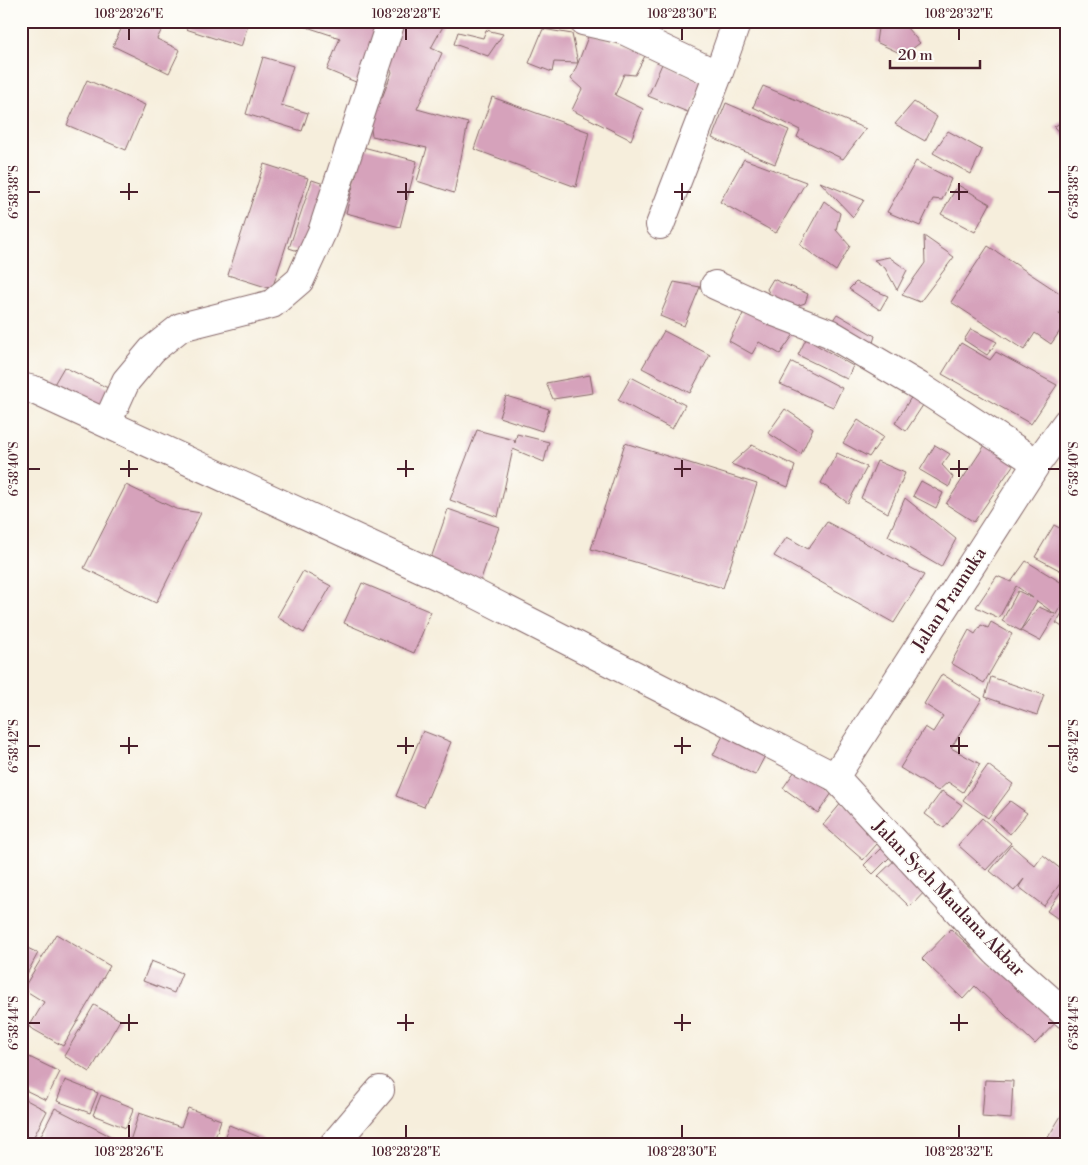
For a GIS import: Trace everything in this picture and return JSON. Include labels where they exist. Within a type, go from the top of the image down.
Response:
[{"type":"street","points":[[107,424],[126,381],[152,350],[181,327],[272,304],[300,280],[322,232],[390,21]]},
{"type":"street","points":[[583,21],[623,30],[718,76]]},
{"type":"street","points":[[660,224],[718,76],[737,21]]},
{"type":"street","points":[[715,285],[777,313],[829,333],[919,386],[1037,463]]},
{"type":"street","points":[[21,387],[34,390],[460,586],[835,777]]},
{"type":"street","name":"Jalan Pramuka","points":[[835,777],[1037,463],[1067,422]]},
{"type":"street","name":"Jalan Syeh Maulana Akbar","points":[[835,777],[996,952],[1067,1015]]},
{"type":"street","points":[[334,1144],[380,1090]]},
{"type":"building","points":[[125,21],[166,21],[157,39],[180,50],[169,73],[113,46]]},
{"type":"building","points":[[188,21],[249,21],[241,47],[186,29]]},
{"type":"building","points":[[302,21],[388,21],[363,85],[327,70],[340,38],[301,25]]},
{"type":"building","points":[[397,21],[446,21],[431,48],[442,53],[417,109],[468,123],[454,193],[417,181],[427,148],[372,136],[369,118],[378,97],[382,98],[392,72],[385,60]]},
{"type":"building","points":[[879,21],[901,21],[920,43],[904,55],[876,42]]},
{"type":"building","points":[[543,29],[572,34],[578,63],[554,62],[552,72],[529,63]]},
{"type":"building","points":[[486,30],[503,34],[488,56],[454,44],[458,32],[483,38]]},
{"type":"building","points":[[589,34],[647,52],[635,75],[624,74],[615,95],[643,109],[631,140],[572,110],[582,89],[571,79]]},
{"type":"building","points":[[263,57],[293,66],[281,105],[308,113],[302,131],[246,114]]},
{"type":"building","points":[[662,64],[703,82],[690,113],[648,96]]},
{"type":"building","points":[[87,80],[145,105],[126,150],[67,125]]},
{"type":"building","points":[[763,86],[866,129],[843,159],[797,137],[800,130],[753,107]]},
{"type":"building","points":[[492,97],[589,132],[576,187],[474,149]]},
{"type":"building","points":[[914,102],[937,117],[925,141],[895,124]]},
{"type":"building","points":[[726,103],[789,130],[775,164],[712,138]]},
{"type":"building","points":[[1067,118],[1067,141],[1054,127]]},
{"type":"building","points":[[948,131],[982,150],[971,174],[933,153]]},
{"type":"building","points":[[363,147],[417,161],[400,227],[346,213]]},
{"type":"building","points":[[744,159],[806,182],[776,233],[720,202]]},
{"type":"building","points":[[916,161],[951,179],[942,200],[933,199],[920,226],[887,212]]},
{"type":"building","points":[[264,164],[308,178],[272,289],[228,275]]},
{"type":"building","points":[[312,180],[330,186],[307,254],[289,248]]},
{"type":"building","points":[[820,182],[864,200],[853,217]]},
{"type":"building","points":[[958,185],[990,204],[975,232],[941,214]]},
{"type":"building","points":[[824,201],[840,213],[836,230],[850,246],[836,271],[800,245]]},
{"type":"building","points":[[924,236],[954,257],[920,302],[902,295],[925,263]]},
{"type":"building","points":[[988,246],[1067,298],[1059,313],[1067,318],[1067,321],[1051,344],[1035,333],[1024,350],[951,302]]},
{"type":"building","points":[[889,257],[907,270],[897,290],[885,268],[874,260]]},
{"type":"building","points":[[773,279],[808,294],[805,303],[779,312],[767,289]]},
{"type":"building","points":[[674,282],[700,287],[684,326],[660,316]]},
{"type":"building","points":[[856,282],[888,296],[880,310],[849,289]]},
{"type":"building","points":[[745,310],[797,330],[780,354],[759,342],[752,354],[729,341]]},
{"type":"building","points":[[837,314],[875,336],[871,349],[831,323]]},
{"type":"building","points":[[971,329],[997,342],[987,355],[964,340]]},
{"type":"building","points":[[664,331],[710,355],[690,393],[642,368]]},
{"type":"building","points":[[806,339],[853,366],[847,379],[798,355]]},
{"type":"building","points":[[961,343],[990,360],[996,352],[1057,385],[1031,424],[942,374]]},
{"type":"building","points":[[792,362],[842,388],[833,407],[780,384]]},
{"type":"building","points":[[64,367],[108,388],[100,406],[53,386]]},
{"type":"building","points":[[590,375],[593,393],[553,399],[546,383]]},
{"type":"building","points":[[631,377],[685,405],[672,429],[618,400]]},
{"type":"building","points":[[917,388],[929,396],[906,431],[895,423]]},
{"type":"building","points":[[506,396],[549,409],[542,431],[499,417]]},
{"type":"building","points":[[785,409],[813,428],[801,454],[768,433]]},
{"type":"building","points":[[858,420],[883,437],[869,457],[843,443]]},
{"type":"building","points":[[477,430],[514,440],[515,443],[517,434],[549,442],[544,462],[513,449],[498,517],[450,500]]},
{"type":"building","points":[[989,439],[1018,458],[974,522],[946,504]]},
{"type":"building","points":[[625,443],[757,484],[723,588],[591,549]]},
{"type":"building","points":[[752,445],[795,466],[788,487],[731,464]]},
{"type":"building","points":[[935,445],[950,454],[942,465],[953,477],[949,487],[920,470]]},
{"type":"building","points":[[837,453],[867,467],[848,503],[821,483]]},
{"type":"building","points":[[877,461],[905,473],[888,513],[861,498]]},
{"type":"building","points":[[921,481],[943,493],[936,508],[913,496]]},
{"type":"building","points":[[126,485],[176,509],[201,513],[156,603],[84,568]]},
{"type":"building","points":[[905,498],[956,539],[941,567],[888,536]]},
{"type":"building","points":[[448,509],[499,527],[480,582],[429,564]]},
{"type":"building","points":[[827,522],[924,575],[894,623],[774,556],[787,537],[808,549]]},
{"type":"building","points":[[1054,525],[1067,532],[1067,574],[1035,557]]},
{"type":"building","points":[[1026,561],[1067,586],[1067,596],[1040,641],[1020,631],[1002,621],[1018,591],[1033,598],[1016,586],[999,618],[976,607],[997,576],[1011,582]],"holes":[[[1037,601],[1055,614],[1039,607],[1020,631]]]},
{"type":"building","points":[[303,571],[331,586],[304,633],[277,617]]},
{"type":"building","points":[[362,583],[431,612],[414,653],[344,623]]},
{"type":"building","points":[[1067,605],[1067,630],[1056,623]]},
{"type":"building","points":[[991,622],[1012,634],[984,683],[951,663],[969,630],[975,634],[981,625],[988,628]]},
{"type":"building","points":[[942,674],[982,699],[951,748],[980,764],[963,792],[948,782],[938,791],[900,768],[925,727],[933,732],[943,716],[924,704]]},
{"type":"building","points":[[991,677],[1044,695],[1037,715],[985,697]]},
{"type":"building","points":[[423,731],[451,742],[424,807],[396,796]]},
{"type":"building","points":[[725,732],[767,752],[755,775],[713,755]]},
{"type":"building","points":[[988,765],[1013,784],[988,818],[963,800]]},
{"type":"building","points":[[797,768],[832,793],[818,813],[783,788]]},
{"type":"building","points":[[942,791],[962,805],[944,828],[925,814]]},
{"type":"building","points":[[1010,801],[1027,813],[1010,834],[993,819]]},
{"type":"building","points":[[842,802],[883,837],[863,860],[823,825]]},
{"type":"building","points":[[982,818],[1011,843],[986,870],[958,845]]},
{"type":"building","points":[[885,844],[894,853],[873,874],[864,865]]},
{"type":"building","points":[[1011,845],[1035,866],[1043,855],[1067,874],[1044,906],[1019,887],[1024,879],[1014,891],[990,871]]},
{"type":"building","points":[[898,857],[929,887],[910,907],[878,876]]},
{"type":"building","points":[[1067,883],[1067,925],[1047,911]]},
{"type":"building","points":[[951,929],[992,967],[1001,958],[1062,1016],[1035,1044],[975,986],[963,999],[922,959]]},
{"type":"building","points":[[56,934],[110,966],[63,1046],[29,1027],[44,1002],[23,989]]},
{"type":"building","points":[[21,945],[38,953],[21,985]]},
{"type":"building","points":[[151,961],[182,973],[174,993],[143,981]]},
{"type":"building","points":[[94,1005],[120,1020],[90,1072],[64,1056]]},
{"type":"building","points":[[21,1053],[60,1072],[46,1100],[21,1088]]},
{"type":"building","points":[[65,1080],[98,1093],[90,1113],[57,1101]]},
{"type":"building","points":[[985,1080],[1013,1081],[1011,1119],[982,1117]]},
{"type":"building","points":[[101,1095],[134,1108],[126,1128],[93,1115]]},
{"type":"building","points":[[21,1097],[47,1111],[30,1144],[21,1144]]},
{"type":"building","points":[[1067,1106],[1067,1144],[1044,1144]]},
{"type":"building","points":[[55,1108],[116,1139],[113,1144],[48,1144],[39,1139]]},
{"type":"building","points":[[188,1108],[221,1120],[213,1144],[129,1144],[139,1113],[181,1127]]},
{"type":"building","points":[[229,1125],[259,1137],[271,1144],[222,1144]]}]
